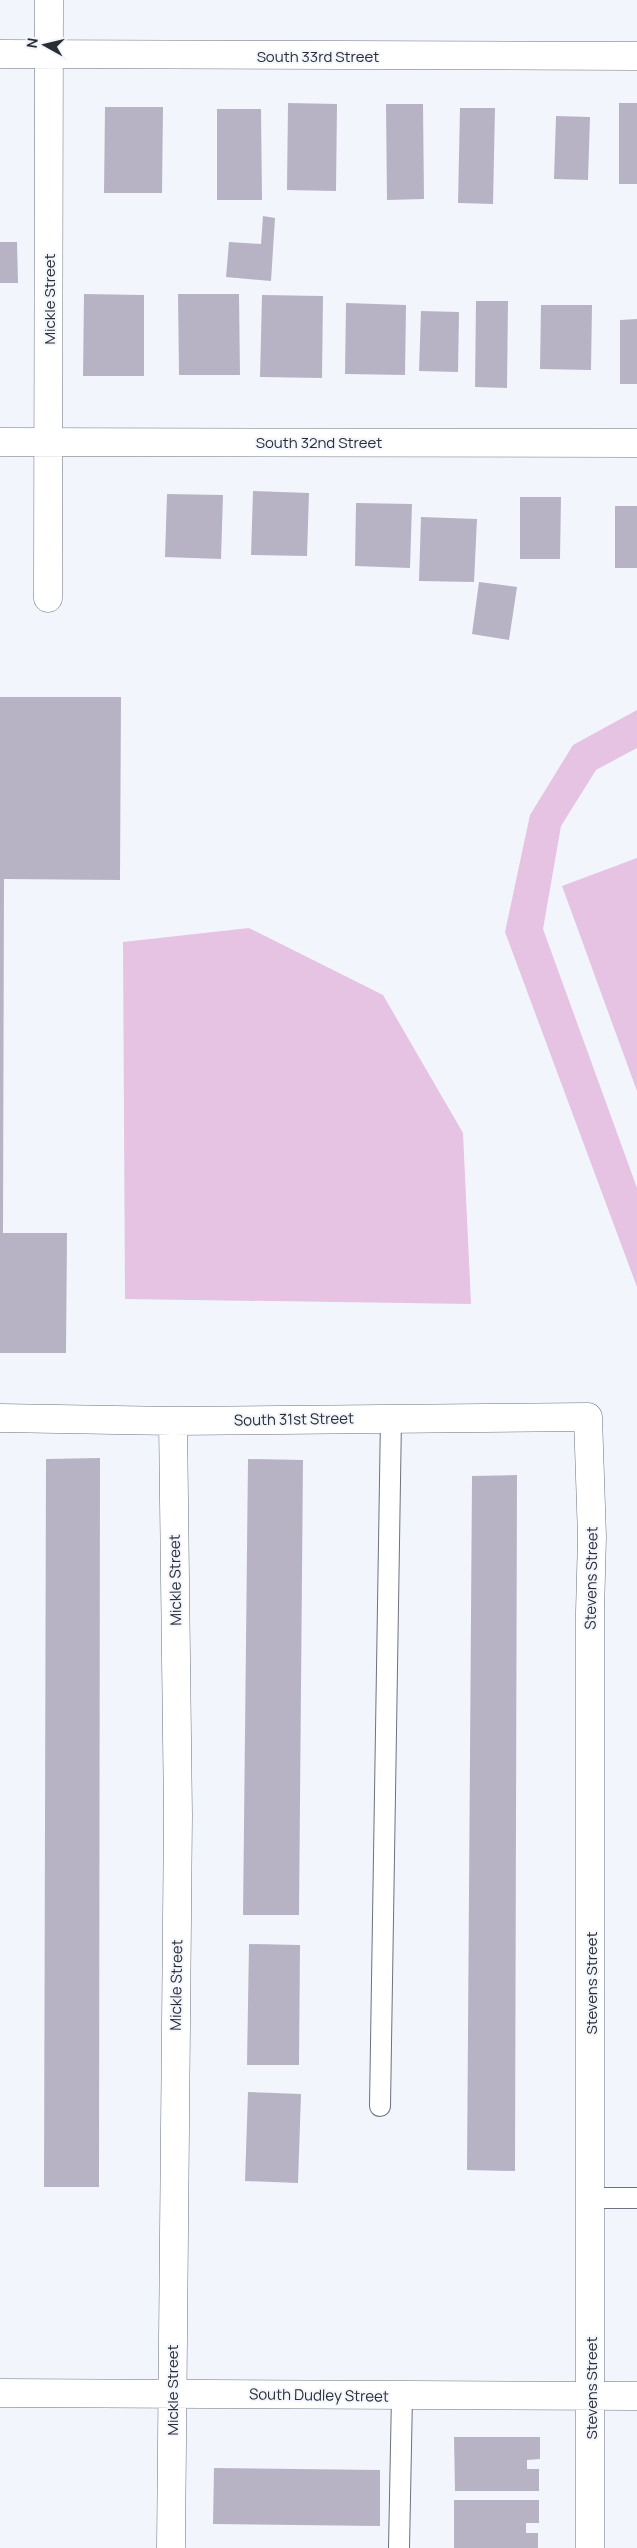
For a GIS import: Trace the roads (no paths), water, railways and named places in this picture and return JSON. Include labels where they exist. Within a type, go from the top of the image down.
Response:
[{"type":"street","name":"Mickle Street","points":[[48,598],[49,0]]},
{"type":"street","name":"South 33rd Street","points":[[0,54],[48,56],[637,56]]},
{"type":"street","name":"South 32nd Street","points":[[0,442],[637,443]]},
{"type":"street","name":"South 31st Street","points":[[0,1418],[173,1421],[588,1417]]},
{"type":"street","name":"Stevens Street","points":[[588,1417],[592,1537],[590,1612],[590,2548]]},
{"type":"street","name":"Mickle Street","points":[[171,2548],[178,1815],[173,1421]]},
{"type":"street","name":"South Dudley Street","points":[[0,2393],[637,2396]]},
{"type":"lane","points":[[380,2106],[391,1418]]},
{"type":"lane","points":[[591,2198],[637,2198]]},
{"type":"lane","points":[[398,2548],[402,2396]]}]
